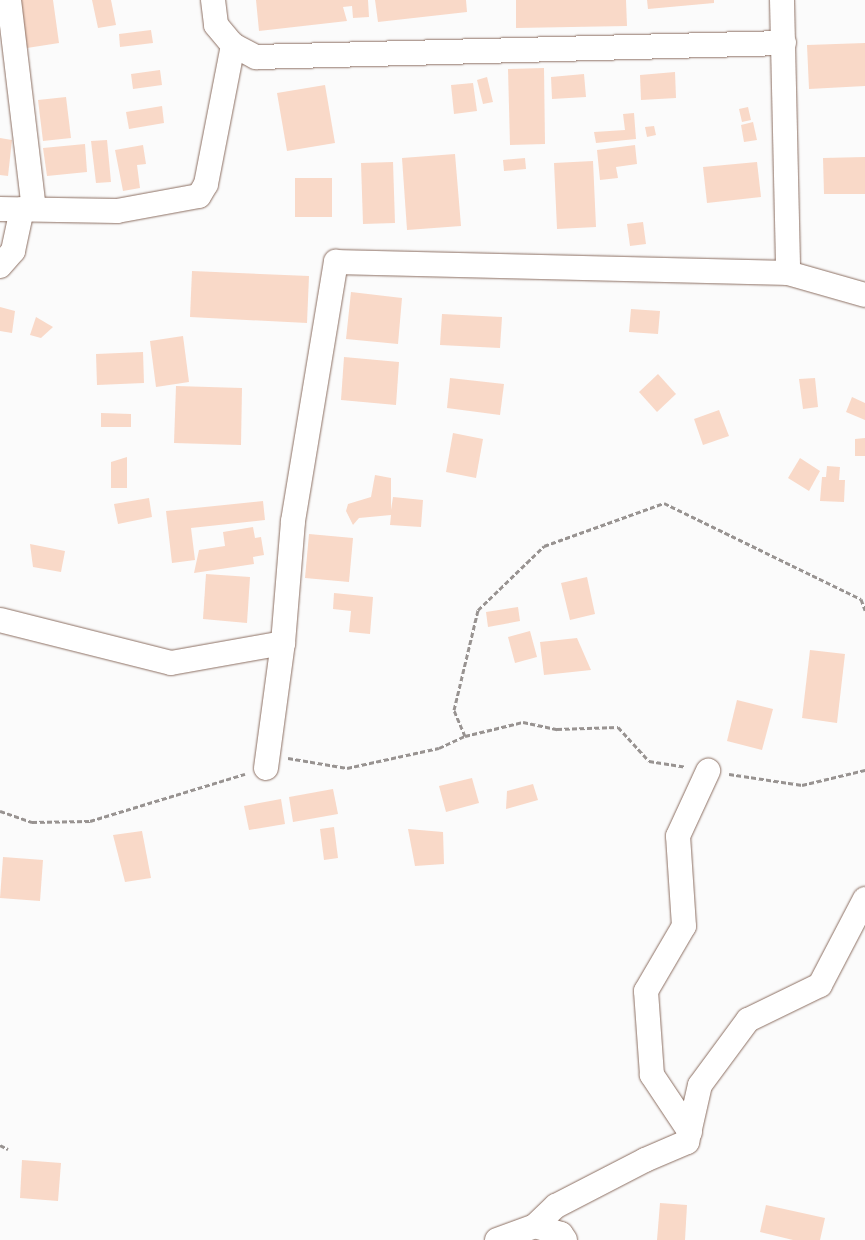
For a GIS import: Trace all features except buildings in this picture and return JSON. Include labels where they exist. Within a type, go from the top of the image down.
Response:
[{"type":"street","points":[[0,266],[13,251],[18,209],[10,0]]},
{"type":"street","points":[[213,0],[216,25],[233,45],[256,57],[784,43]]},
{"type":"street","points":[[782,0],[788,273]]},
{"type":"street","points":[[18,209],[117,211],[199,196],[206,184],[233,45]]},
{"type":"street","points":[[266,768],[283,643],[293,521],[336,262],[788,273],[865,295]]},
{"type":"street","points":[[0,620],[171,663],[283,643]]},
{"type":"street","points":[[690,1132],[652,1075],[646,991],[684,926],[678,836],[708,771]]},
{"type":"street","points":[[497,1240],[535,1226],[556,1206],[644,1160],[688,1142],[700,1085],[748,1020],[820,985],[865,901]]},
{"type":"street","points":[[535,1226],[561,1234],[565,1240]]},
{"type":"path","points":[[466,736],[454,710],[478,610],[544,546],[664,503],[861,598],[865,610]]},
{"type":"path","points":[[0,811],[32,822],[90,821],[266,768],[286,758],[348,768],[439,748],[466,736],[523,722],[557,729],[618,727],[649,761],[802,785],[865,770]]},
{"type":"path","points":[[0,1145],[8,1149]]}]
